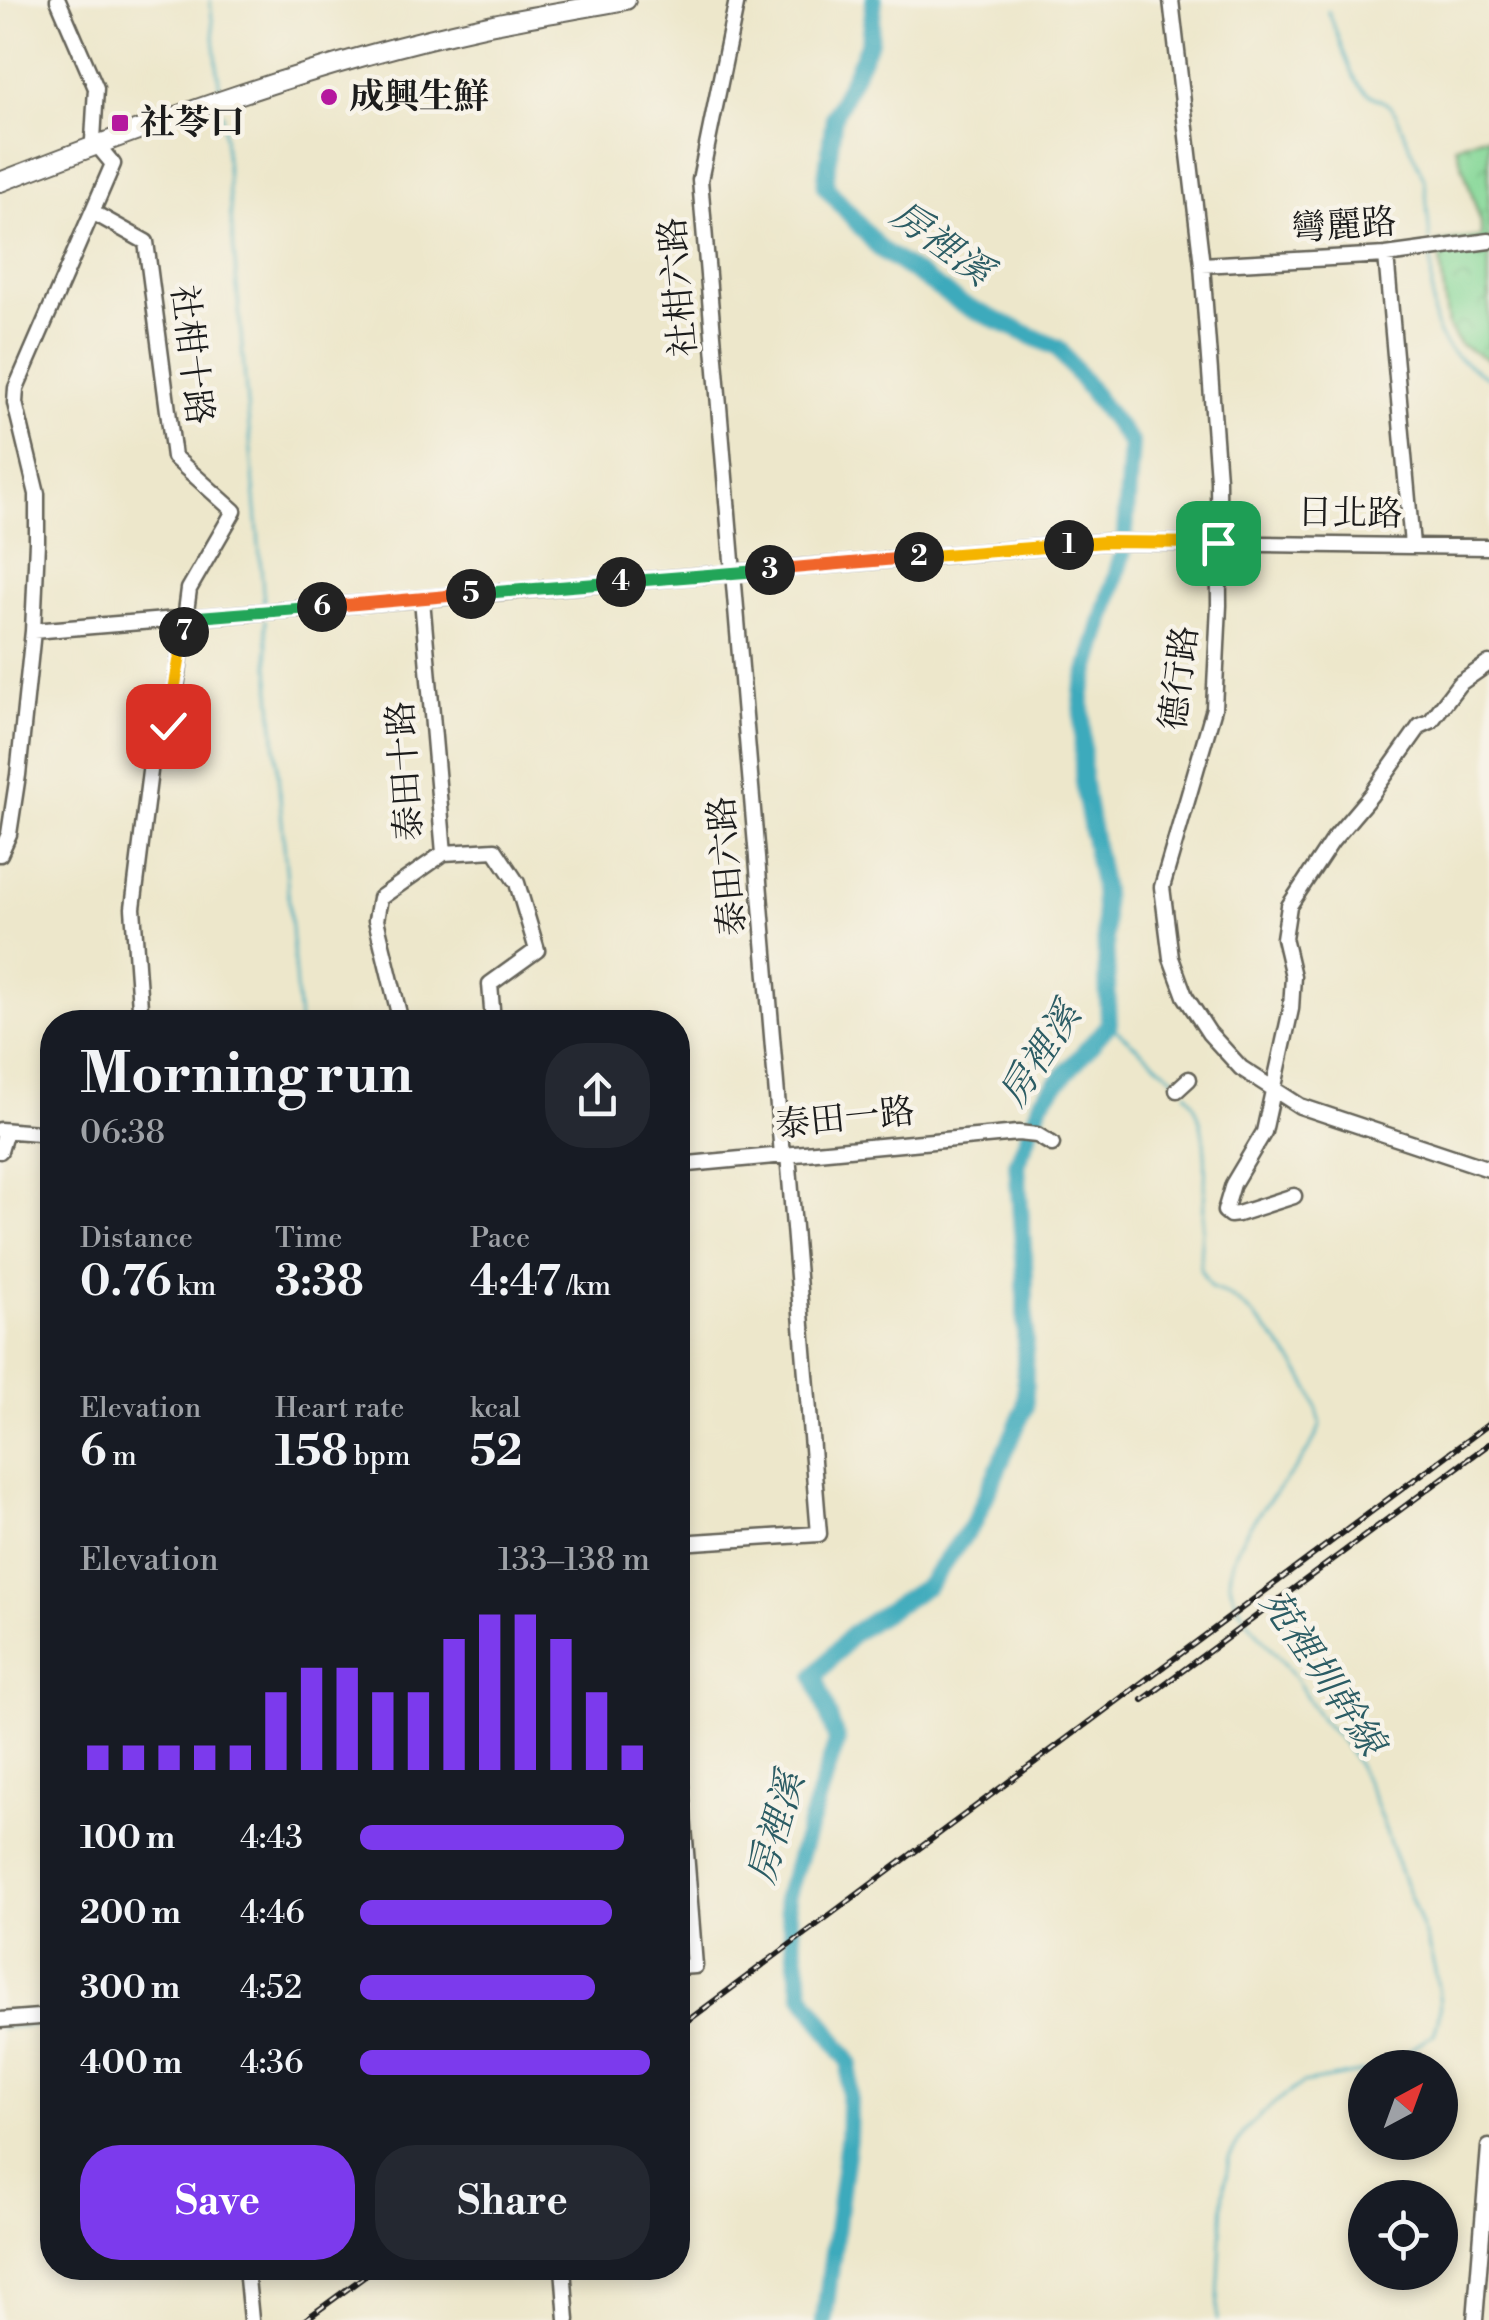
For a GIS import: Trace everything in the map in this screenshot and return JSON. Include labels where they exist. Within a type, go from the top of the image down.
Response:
[{"type":"main road","points":[[0,182],[96,144],[354,60],[482,27],[626,0]]},
{"type":"street","points":[[0,854],[9,834],[18,776],[33,631],[37,494],[15,403],[16,388],[113,164],[93,140],[96,88],[58,0]]},
{"type":"street","name":"社柑六路","points":[[734,573],[700,180],[737,0]]},
{"type":"street","name":"德行路","points":[[1172,0],[1202,266],[1218,479],[1219,605],[1214,708],[1162,887],[1170,958],[1185,996],[1209,1034],[1241,1068],[1273,1090],[1300,1106],[1489,1169]]},
{"type":"street","name":"社柑十路","points":[[94,212],[146,242],[174,457],[234,511],[189,589],[186,618]]},
{"type":"street","name":"彎麗路","points":[[1202,266],[1386,255],[1489,241]]},
{"type":"street","points":[[1386,255],[1412,544]]},
{"type":"street","name":"日北路","points":[[33,631],[1098,542],[1489,547]]},
{"type":"street","name":"泰田六路","points":[[690,1542],[819,1534],[734,573]]},
{"type":"street","name":"泰田十路","points":[[398,1010],[376,920],[380,898],[444,853],[422,598]]},
{"type":"street","points":[[140,1010],[133,908],[154,739],[172,718],[186,618]]},
{"type":"street","points":[[1294,1196],[1238,1214],[1225,1212],[1233,1184],[1264,1132],[1293,992],[1284,938],[1294,896],[1332,841],[1403,754],[1420,726],[1432,721],[1458,684],[1489,663]]},
{"type":"street","points":[[444,853],[495,850],[517,883],[537,950],[490,984],[492,1010]]},
{"type":"street","points":[[1177,1090],[1189,1079]]},
{"type":"street","points":[[0,1150],[3,1131],[40,1133]]},
{"type":"street","name":"泰田一路","points":[[690,1164],[1018,1132],[1037,1135],[1052,1144]]},
{"type":"street","points":[[690,1903],[695,1966],[690,1966]]},
{"type":"street","points":[[0,2020],[40,2017]]},
{"type":"street","points":[[1475,2320],[1489,2151]]},
{"type":"street","points":[[247,2280],[251,2320]]},
{"type":"street","points":[[563,2280],[567,2320]]},
{"type":"green space","points":[[1489,137],[1489,360],[1460,345],[1448,326],[1438,242],[1481,237],[1481,223],[1456,146]]},
{"type":"waterway","points":[[210,0],[220,92]]},
{"type":"waterway","name":"房裡溪","points":[[824,2320],[848,2139],[850,2063],[802,1993],[786,1897],[837,1741],[815,1676],[852,1634],[928,1585],[975,1521],[1025,1407],[1025,1275],[1017,1164],[1042,1100],[1109,1024],[1103,891],[1083,783],[1082,692],[1124,548],[1131,444],[1058,348],[963,305],[880,249],[825,186],[834,116],[870,41],[874,0]]},
{"type":"waterway","points":[[1328,11],[1359,85],[1396,114],[1425,181],[1430,240]]},
{"type":"waterway","points":[[222,112],[264,603]]},
{"type":"waterway","points":[[1431,258],[1437,330],[1453,353],[1489,378]]},
{"type":"waterway","points":[[265,620],[298,1010]]},
{"type":"waterway","name":"苑裡圳幹線","points":[[1109,1024],[1178,1081]]},
{"type":"waterway","name":"苑裡圳幹線","points":[[1186,1092],[1196,1109],[1205,1152],[1200,1269],[1211,1288],[1239,1304],[1282,1348],[1312,1394],[1321,1424],[1300,1462],[1246,1532],[1236,1551],[1230,1584],[1250,1623],[1343,1743],[1378,1811],[1432,1959],[1440,2006],[1434,2034],[1410,2050]]},
{"type":"waterway","points":[[0,2028],[40,2024]]},
{"type":"waterway","name":"苑裡圳幹線","points":[[1217,2320],[1223,2198],[1229,2158],[1246,2129],[1303,2083],[1348,2075]]},
{"type":"railway","points":[[690,2019],[1489,1424]]},
{"type":"railway","points":[[1143,1700],[1489,1444]]},
{"type":"railway","points":[[305,2320],[360,2280]]},
{"type":"place","name":"成興生鮮","points":[[329,97]]},
{"type":"place","name":"社苓口","points":[[120,123]]},
{"type":"route","points":[[168,726],[186,618],[1104,542],[1218,543]]}]
